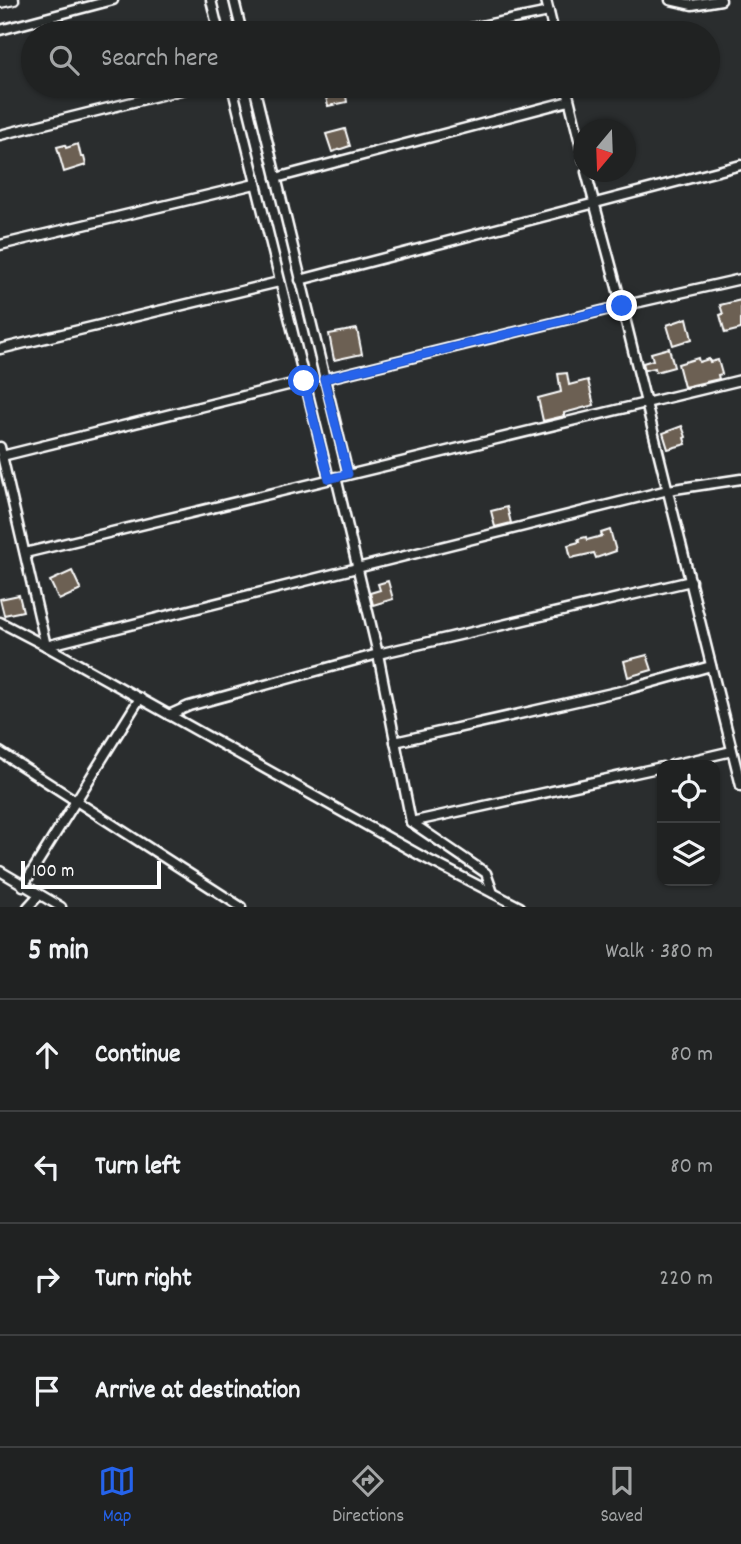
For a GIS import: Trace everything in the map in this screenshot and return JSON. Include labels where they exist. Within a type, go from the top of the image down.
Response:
[{"type":"street","points":[[0,3],[14,0]]},
{"type":"street","points":[[34,21],[113,0]]},
{"type":"street","points":[[211,0],[216,21]]},
{"type":"street","points":[[234,0],[239,21]]},
{"type":"street","points":[[547,0],[551,21]]},
{"type":"street","points":[[670,0],[692,5],[721,0]]},
{"type":"street","points":[[505,21],[549,12]]},
{"type":"street","points":[[0,30],[21,24]]},
{"type":"street","points":[[0,135],[149,98]]},
{"type":"street","points":[[235,98],[304,381],[333,478],[378,654],[411,822],[486,873],[493,893]]},
{"type":"street","points":[[257,98],[348,474]]},
{"type":"street","points":[[568,98],[573,119]]},
{"type":"street","points":[[276,178],[569,101]]},
{"type":"street","points":[[300,280],[741,165]]},
{"type":"street","points":[[589,182],[741,786]]},
{"type":"street","points":[[0,245],[255,184]]},
{"type":"street","points":[[324,379],[741,279]]},
{"type":"street","points":[[0,349],[279,282]]},
{"type":"street","points":[[24,553],[741,380]]},
{"type":"street","points":[[46,646],[1,452],[304,381]]},
{"type":"street","points":[[46,646],[668,491],[741,479]]},
{"type":"street","points":[[169,715],[189,706],[378,654],[691,581]]},
{"type":"street","points":[[0,622],[411,851],[520,907]]},
{"type":"street","points":[[396,741],[621,691],[711,666]]},
{"type":"street","points":[[23,886],[140,698]]},
{"type":"street","points":[[690,760],[741,743]]},
{"type":"street","points":[[0,752],[241,907]]},
{"type":"street","points":[[411,822],[657,768]]},
{"type":"street","points":[[0,871],[61,907]]},
{"type":"street","points":[[28,907],[39,895]]},
{"type":"building","points":[[326,98],[346,98],[347,102],[328,106]]},
{"type":"building","points":[[345,129],[350,146],[332,152],[326,134]]},
{"type":"building","points":[[78,144],[86,165],[64,172],[57,147],[65,145],[66,148]]},
{"type":"building","points":[[741,300],[741,329],[725,333],[720,305]]},
{"type":"building","points":[[687,318],[692,339],[673,345],[667,325]]},
{"type":"building","points":[[357,329],[362,354],[334,360],[329,334]]},
{"type":"building","points":[[669,348],[674,367],[656,372],[655,368],[645,370],[643,363],[653,360],[651,353]]},
{"type":"building","points":[[698,358],[699,362],[718,360],[722,374],[718,375],[719,379],[684,387],[678,364]]},
{"type":"building","points":[[567,373],[569,385],[588,380],[594,405],[543,421],[538,398],[561,392],[558,374]]},
{"type":"building","points":[[682,426],[686,444],[668,449],[663,433]]},
{"type":"building","points":[[507,507],[511,523],[495,527],[491,511]]},
{"type":"building","points":[[610,530],[616,551],[596,558],[594,553],[571,558],[568,545],[579,542],[578,539],[586,537],[587,540],[602,536],[601,533]]},
{"type":"building","points":[[72,571],[81,590],[59,600],[50,581]]},
{"type":"building","points":[[388,581],[393,599],[373,605],[370,593],[380,590],[378,584]]},
{"type":"building","points":[[19,595],[23,611],[4,615],[0,599]]},
{"type":"building","points":[[647,655],[652,670],[628,677],[624,661]]},
{"type":"route","points":[[304,381],[329,479],[348,474],[324,379],[622,306]]}]
